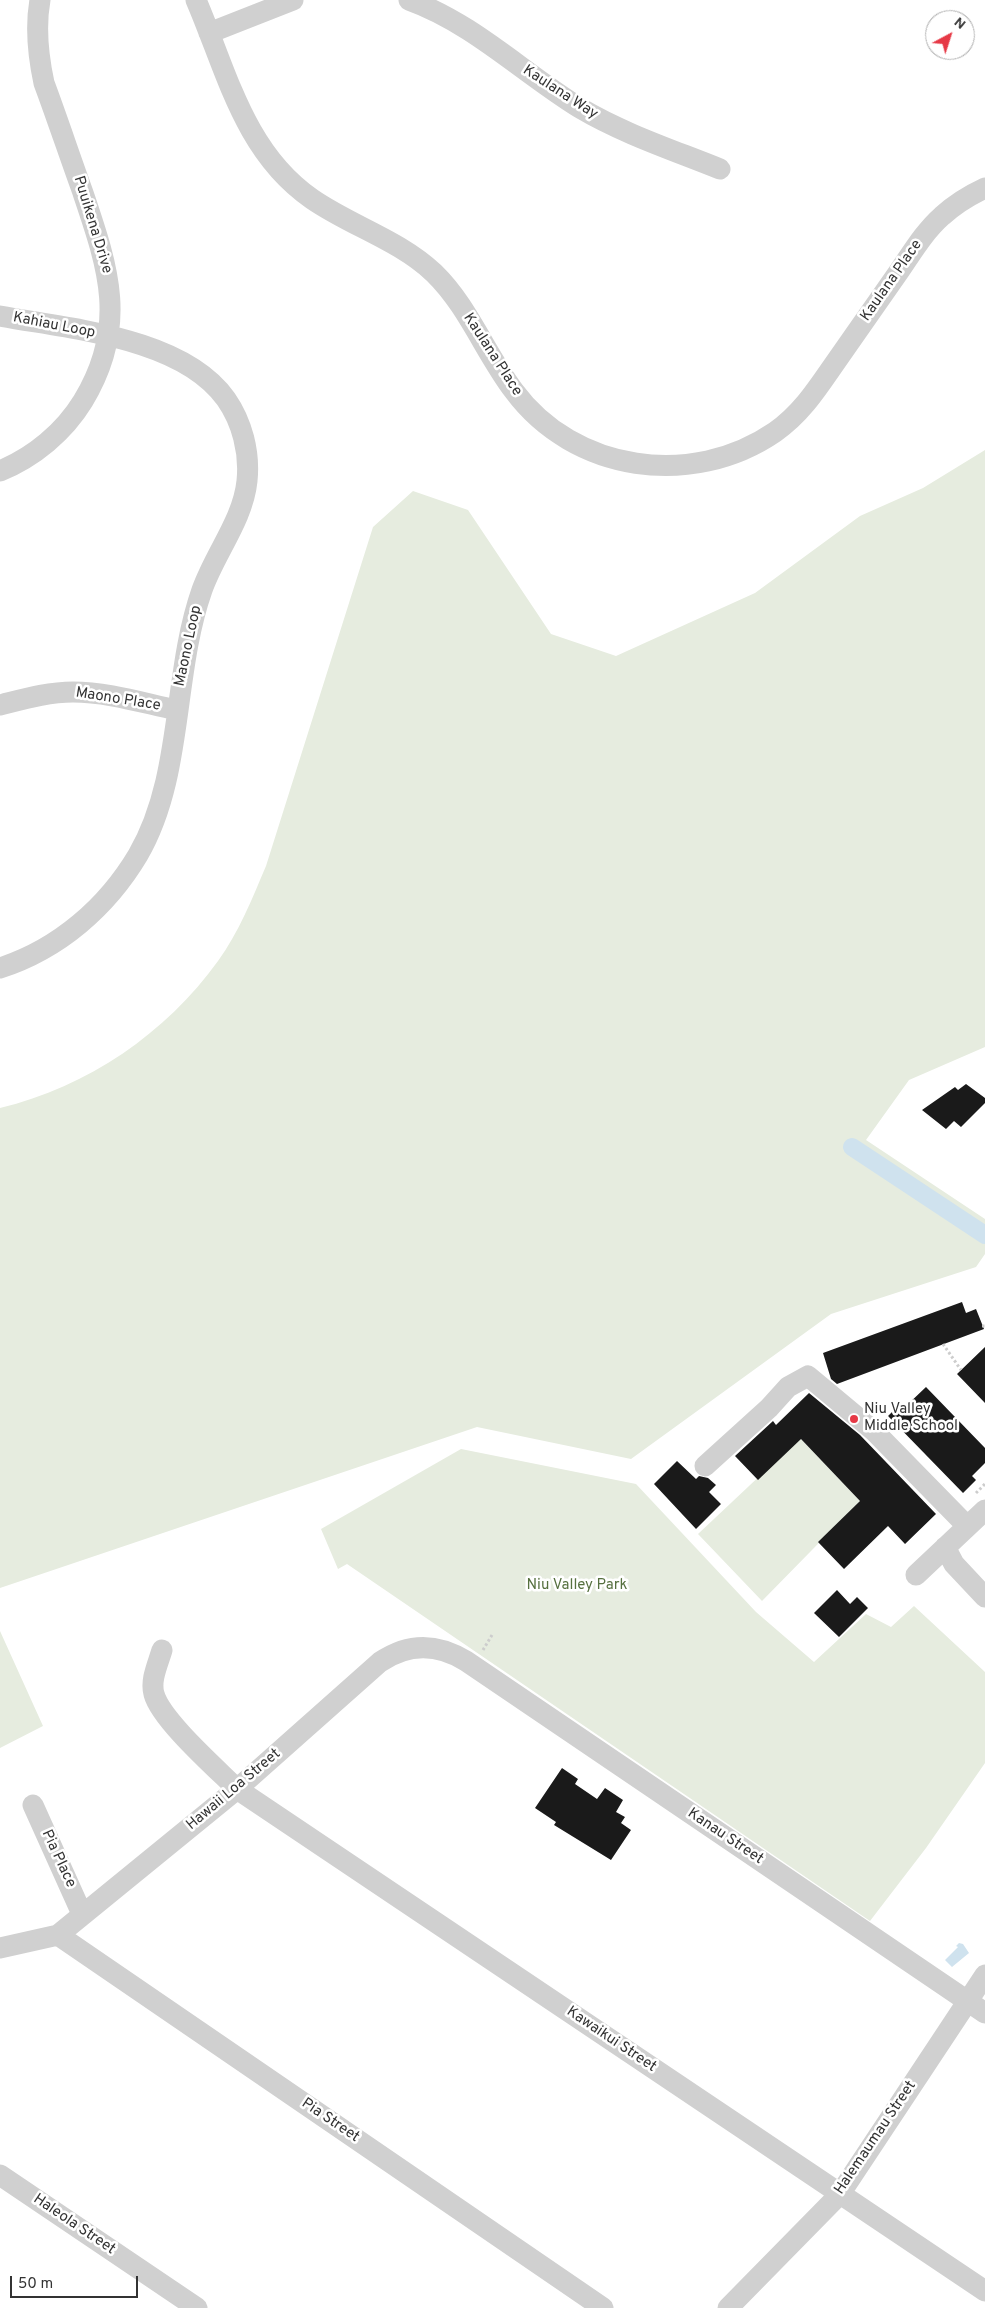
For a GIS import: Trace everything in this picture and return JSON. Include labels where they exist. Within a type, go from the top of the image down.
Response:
[{"type":"street","name":"Puuikena Drive","points":[[0,471],[37,450],[66,424],[89,390],[98,372],[108,336],[111,299],[106,262],[44,82],[37,43],[40,0]]},
{"type":"street","name":"Kaulana Place","points":[[196,0],[244,120],[265,154],[278,169],[312,199],[402,249],[432,271],[457,300],[515,392],[543,422],[589,450],[636,464],[678,466],[719,458],[758,442],[792,418],[807,403],[926,234],[954,206],[985,188]]},
{"type":"street","points":[[209,32],[293,0]]},
{"type":"street","name":"Kaulana Way","points":[[410,0],[445,16],[592,114],[621,129],[720,169]]},
{"type":"street","name":"Kahiau Loop","points":[[0,316],[108,336]]},
{"type":"street","name":"Maono Loop","points":[[0,968],[32,955],[74,929],[111,894],[126,874],[150,830],[159,806],[188,640],[196,606],[213,560],[235,521],[244,494],[247,463],[246,446],[235,414],[216,386],[204,375],[175,357],[108,336]]},
{"type":"street","name":"Maono Place","points":[[0,705],[53,693],[73,692],[114,696],[177,710]]},
{"type":"street","points":[[705,1466],[769,1408],[788,1387],[808,1376],[874,1431],[967,1526]]},
{"type":"street","points":[[916,1575],[985,1510]]},
{"type":"street","points":[[945,1546],[954,1564],[985,1597]]},
{"type":"street","name":"Hawaii Loa Street","points":[[0,1948],[58,1935],[237,1789],[373,1667],[394,1653],[413,1648],[432,1648],[474,1656]]},
{"type":"street","name":"Kawaikui Street","points":[[162,1650],[152,1680],[154,1695],[167,1716],[237,1789],[985,2291]]},
{"type":"street","name":"Kanau Street","points":[[474,1656],[985,2013]]},
{"type":"street","name":"Pia Place","points":[[33,1805],[82,1914]]},
{"type":"street","name":"Pia Street","points":[[58,1935],[603,2308]]},
{"type":"street","name":"Halemaumau Street","points":[[728,2308],[840,2194],[985,1975]]},
{"type":"street","name":"Haleola Street","points":[[0,2175],[197,2308]]},
{"type":"path","points":[[943,1344],[961,1370]]},
{"type":"path","points":[[474,1656],[492,1635]]},
{"type":"green space","points":[[985,450],[985,1047],[909,1080],[866,1140],[985,1219],[985,1254],[976,1267],[831,1314],[631,1459],[477,1427],[0,1588],[0,1108],[33,1099],[64,1086],[122,1054],[149,1034],[174,1011],[197,987],[226,950],[245,915],[266,866],[373,527],[413,491],[468,510],[551,634],[616,656],[755,593],[860,516],[923,488]]},
{"type":"green space","points":[[800,1438],[860,1501],[762,1601],[698,1534]]},
{"type":"green space","name":"Niu Valley Park","points":[[461,1449],[636,1484],[756,1612],[814,1662],[866,1614],[891,1627],[914,1606],[985,1672],[985,1763],[926,1848],[870,1921],[347,1564],[338,1569],[321,1529]]},
{"type":"green space","points":[[0,1631],[43,1726],[0,1748]]},
{"type":"water","points":[[959,1943],[963,1944],[969,1953],[952,1967],[945,1960],[958,1947],[956,1946]]},
{"type":"building","points":[[966,1084],[985,1098],[985,1103],[961,1127],[954,1121],[946,1129],[922,1110],[955,1087],[958,1090]]},
{"type":"building","points":[[962,1302],[966,1313],[976,1309],[984,1329],[837,1384],[831,1379],[823,1353]]},
{"type":"building","points":[[985,1347],[985,1403],[957,1374]]},
{"type":"building","points":[[926,1387],[985,1448],[985,1463],[972,1476],[976,1480],[963,1493],[888,1416],[901,1403],[905,1407]]},
{"type":"building","points":[[809,1393],[860,1435],[936,1514],[905,1544],[888,1526],[844,1569],[818,1542],[860,1501],[801,1439],[758,1480],[735,1456],[773,1421],[776,1425]]},
{"type":"building","points":[[677,1461],[696,1479],[699,1476],[708,1478],[716,1485],[709,1492],[721,1504],[696,1529],[654,1484]]},
{"type":"building","points":[[837,1590],[850,1604],[857,1597],[868,1608],[839,1637],[814,1613]]},
{"type":"building","points":[[562,1768],[578,1779],[575,1784],[597,1799],[605,1788],[623,1800],[616,1812],[625,1817],[621,1823],[631,1830],[611,1860],[554,1825],[556,1822],[535,1808]]},
{"type":"waterway","points":[[852,1147],[985,1235]]},
{"type":"place","name":"Niu Valley Middle School","points":[[854,1419]]}]
